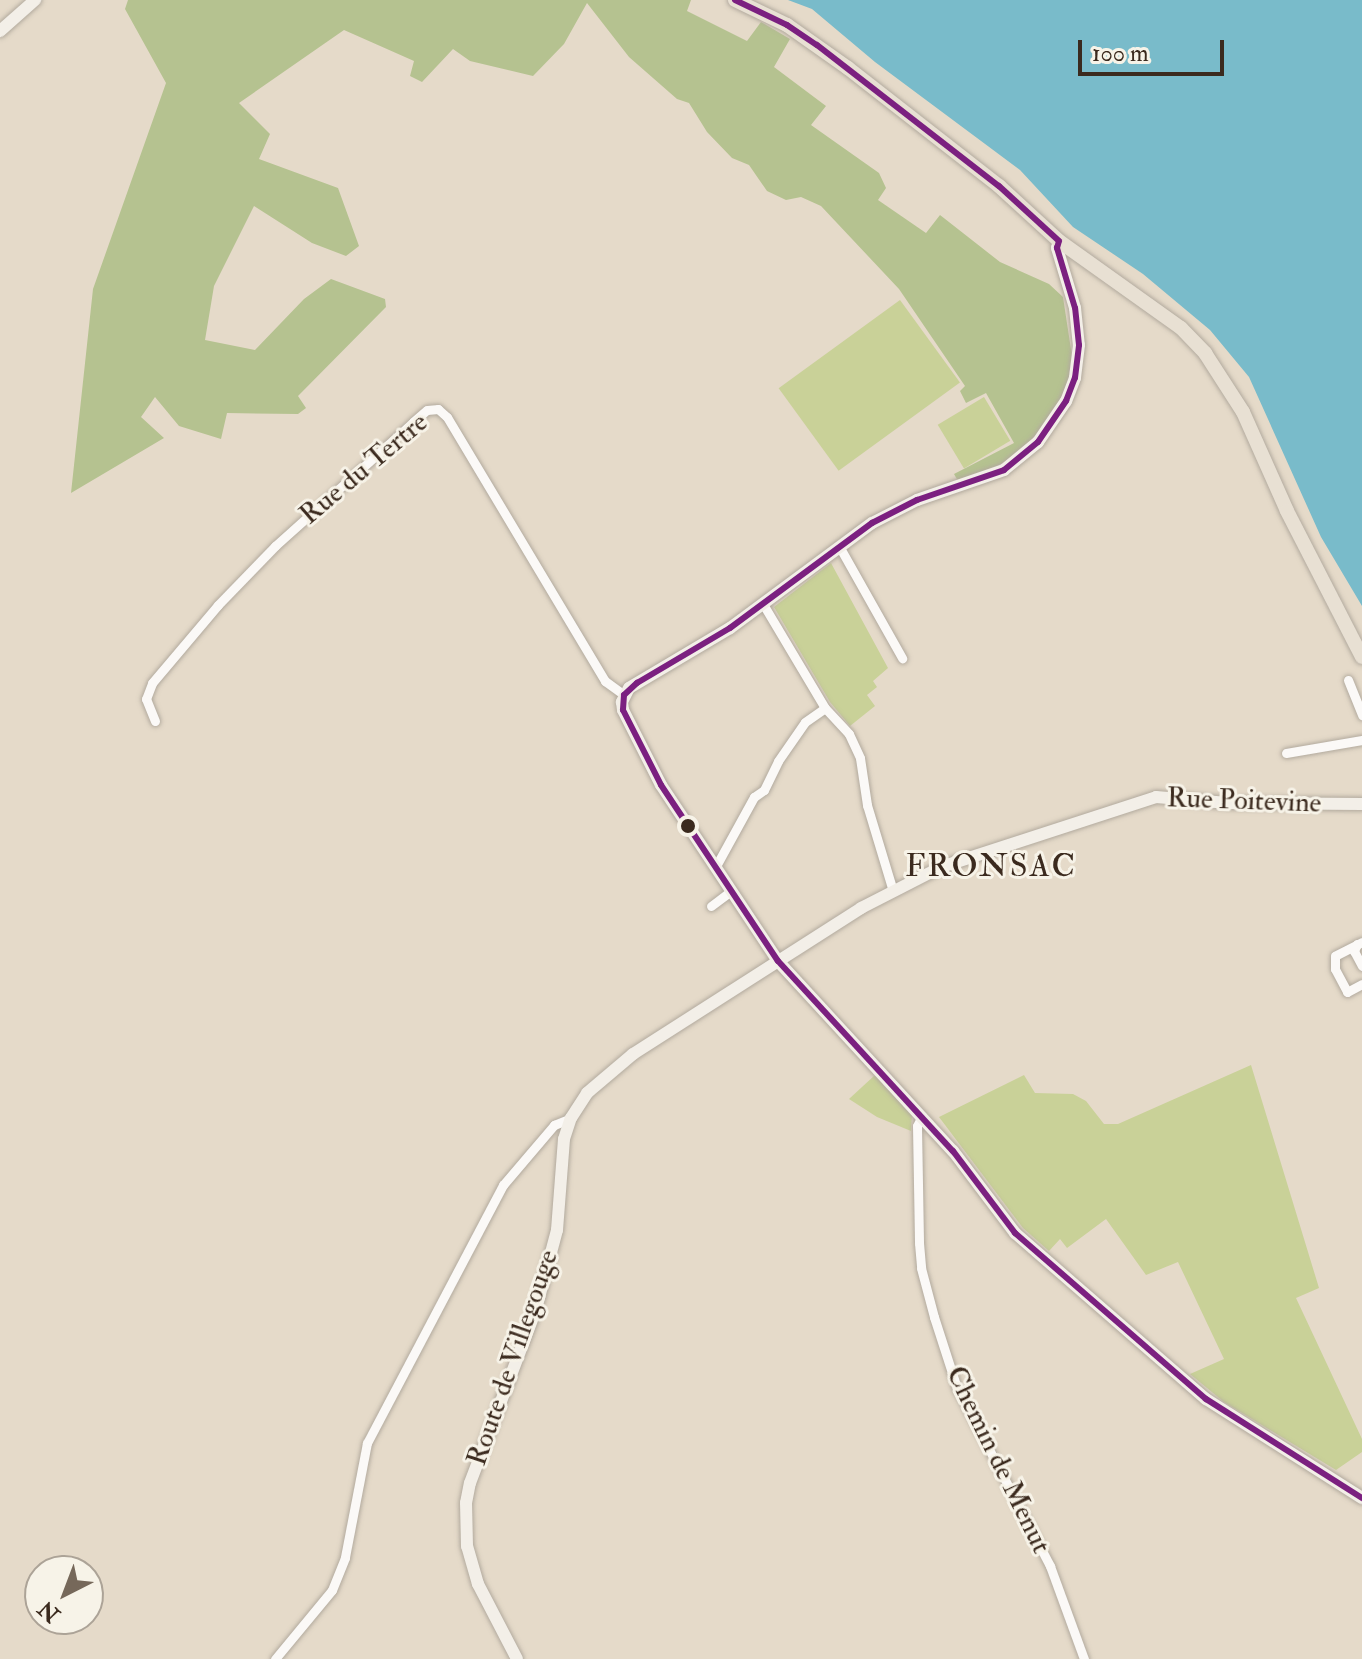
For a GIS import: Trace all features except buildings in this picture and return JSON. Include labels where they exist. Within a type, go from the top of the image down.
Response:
[{"type":"main road","points":[[735,0],[787,25],[817,45],[999,186],[1059,241],[1181,328],[1205,353],[1243,412],[1287,511],[1362,657]]},
{"type":"street","points":[[0,31],[35,0]]},
{"type":"street","points":[[1059,241],[1057,248],[1075,308],[1079,345],[1075,378],[1054,423],[1038,442],[1004,470],[917,500],[839,546],[763,604],[696,649],[637,683],[624,695],[623,710],[661,785],[778,961],[922,1116],[1015,1233],[1206,1399],[1362,1498]]},
{"type":"street","name":"Rue du Tertre","points":[[155,721],[146,699],[152,683],[218,605],[275,546],[413,422],[427,410],[438,409],[447,417],[605,681],[624,695]]},
{"type":"street","points":[[839,546],[902,658]]},
{"type":"street","points":[[763,604],[825,708],[849,734],[860,758],[867,805],[893,891]]},
{"type":"street","points":[[1348,680],[1362,715]]},
{"type":"street","points":[[716,866],[754,797],[764,790],[778,761],[805,722],[825,708]]},
{"type":"street","points":[[1286,753],[1362,740]]},
{"type":"street","name":"Rue Poitevine","points":[[778,961],[893,891],[941,867],[1156,797],[1228,803],[1362,804]]},
{"type":"street","points":[[711,906],[732,890]]},
{"type":"street","points":[[1360,943],[1354,951],[1362,966]]},
{"type":"street","points":[[1360,943],[1335,956],[1335,969],[1347,992],[1362,984]]},
{"type":"street","name":"Route de Villegouge","points":[[517,1659],[478,1584],[467,1546],[466,1503],[470,1483],[549,1267],[557,1230],[564,1139],[571,1118],[587,1093],[618,1065],[778,961]]},
{"type":"street","name":"Chemin de Menut","points":[[922,1116],[917,1126],[919,1243],[934,1317],[957,1388],[1050,1566],[1084,1659]]},
{"type":"street","points":[[275,1659],[332,1590],[345,1557],[367,1443],[503,1185],[554,1125],[571,1118]]},
{"type":"green space","points":[[128,0],[691,0],[687,11],[747,41],[761,22],[790,39],[774,67],[826,106],[811,125],[879,173],[886,188],[878,200],[926,233],[940,215],[1000,262],[1049,284],[1063,297],[1072,356],[1068,381],[1055,414],[1020,452],[994,468],[958,481],[954,474],[1014,443],[986,393],[966,403],[960,391],[965,386],[899,289],[821,206],[801,197],[786,200],[767,191],[749,165],[732,158],[707,132],[689,103],[677,99],[629,57],[587,3],[564,44],[533,76],[470,61],[453,49],[422,82],[410,76],[414,61],[344,30],[239,103],[270,134],[259,159],[338,188],[359,246],[346,256],[312,243],[254,206],[214,286],[205,340],[255,350],[304,299],[331,279],[385,299],[386,307],[298,396],[306,408],[298,414],[227,413],[221,439],[179,426],[155,397],[141,417],[164,438],[71,493],[93,289],[166,83],[125,9]]},
{"type":"green space","points":[[900,300],[960,383],[839,471],[779,388]]},
{"type":"green space","points":[[984,397],[1010,441],[964,469],[938,425]]},
{"type":"green space","points":[[831,563],[888,668],[873,681],[877,687],[867,695],[875,706],[850,726],[830,702],[774,607]]},
{"type":"green space","points":[[1251,1065],[1319,1288],[1296,1298],[1362,1439],[1362,1452],[1336,1470],[1224,1402],[1190,1374],[1224,1359],[1178,1262],[1146,1275],[1106,1219],[1067,1248],[1060,1239],[1049,1251],[1023,1228],[939,1117],[1024,1075],[1035,1093],[1073,1094],[1086,1101],[1104,1124],[1118,1124]]},
{"type":"green space","points":[[875,1075],[912,1113],[911,1131],[877,1117],[849,1099]]},
{"type":"water","points":[[788,0],[1362,0],[1362,606],[1321,537],[1249,377],[1210,330],[1143,274],[1073,227],[1020,170],[875,62],[812,9]]},
{"type":"transit line","points":[[735,0],[787,25],[817,45],[999,186],[1059,241]]},
{"type":"transit line","points":[[624,695],[637,683],[730,628],[872,523],[917,500],[1004,470],[1038,442],[1066,401],[1075,378],[1079,345],[1075,308],[1057,248],[1059,241]]},
{"type":"transit line","points":[[624,695],[623,710],[661,785],[778,961],[953,1151],[1015,1233],[1206,1399],[1362,1498]]},
{"type":"district","name":"FRONSAC","points":[[991,866]]}]
